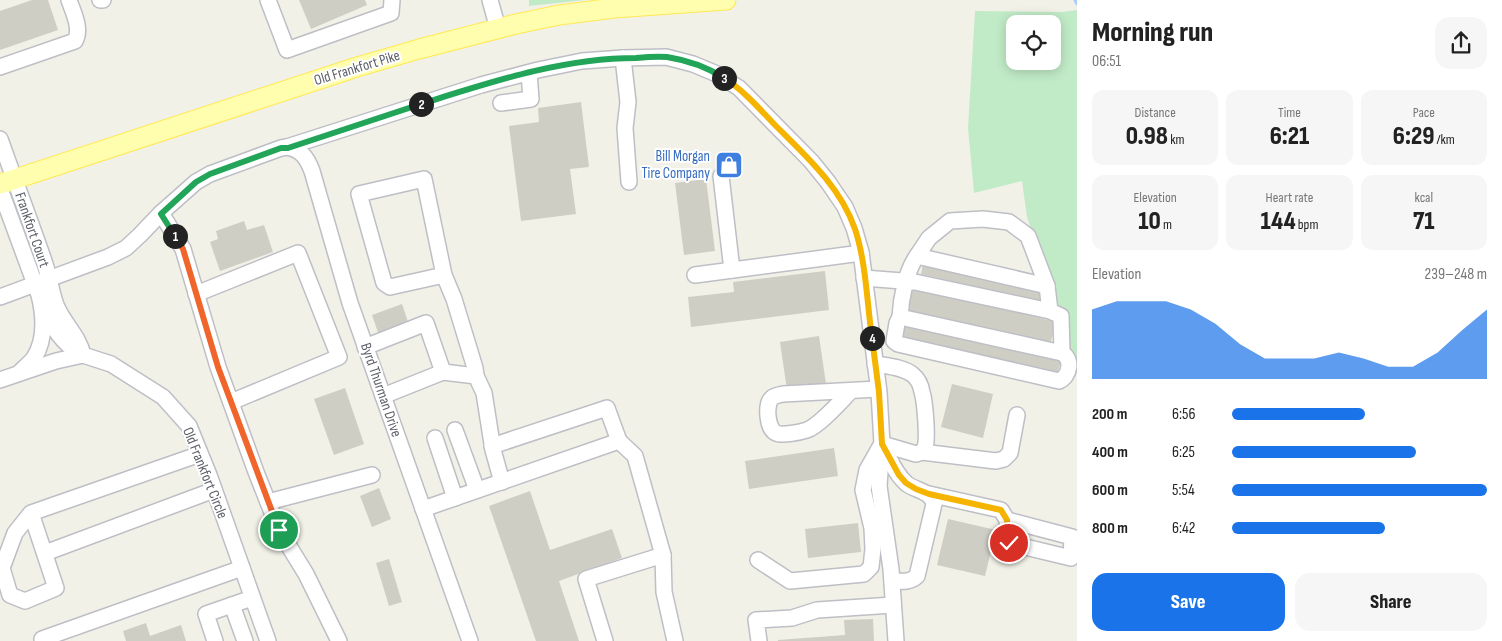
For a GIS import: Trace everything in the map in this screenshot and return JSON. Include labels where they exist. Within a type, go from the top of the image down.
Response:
[{"type":"main road","name":"Old Frankfort Pike","points":[[5,184],[357,67],[498,28],[559,15],[614,8],[726,0]]},
{"type":"street","points":[[0,67],[75,41],[78,36],[76,22],[69,0]]},
{"type":"street","points":[[268,0],[287,50],[391,13],[392,0]]},
{"type":"street","points":[[490,0],[498,28]]},
{"type":"street","name":"Frankfort Court","points":[[0,139],[5,184],[44,263],[42,282],[108,257],[126,248],[196,182],[210,174],[281,148],[288,148],[481,85],[582,61],[623,58],[666,57],[693,64],[717,74],[738,88],[811,161],[845,207],[854,228],[861,253],[878,389],[882,444],[879,486],[892,581],[896,641]]},
{"type":"street","points":[[623,58],[628,102],[626,128],[629,182]]},
{"type":"street","points":[[501,102],[531,99],[529,73]]},
{"type":"street","name":"Byrd Thurman Drive","points":[[288,148],[295,148],[302,152],[312,171],[350,303],[470,641]]},
{"type":"street","points":[[721,176],[732,270]]},
{"type":"street","points":[[444,275],[390,287],[384,283],[359,194],[424,179],[444,275],[460,318],[476,376],[484,393],[492,446],[502,482]]},
{"type":"street","points":[[161,214],[183,249],[218,367],[279,530],[306,574],[339,641]]},
{"type":"street","points":[[900,317],[1062,353],[1069,360],[1068,374],[1065,378],[1059,381],[898,344],[894,341],[896,323],[900,317],[910,266],[929,238],[950,221],[983,219],[1009,222],[1028,236],[1047,286],[1050,311]]},
{"type":"street","points":[[196,294],[298,253],[338,357],[231,402]]},
{"type":"street","points":[[695,275],[861,253]]},
{"type":"street","points":[[917,256],[1047,286]]},
{"type":"street","points":[[864,278],[915,282],[1050,311],[1061,316],[1062,353]]},
{"type":"street","points":[[0,297],[42,282]]},
{"type":"street","points":[[18,374],[34,358],[42,338],[42,282]]},
{"type":"street","points":[[0,380],[83,355],[81,345],[68,327],[42,282]]},
{"type":"street","name":"Old Frankfort Circle","points":[[42,307],[64,341],[73,350],[111,364],[163,397],[189,426],[268,641]]},
{"type":"street","points":[[366,347],[426,324],[444,372]]},
{"type":"street","points":[[875,364],[911,373],[917,378],[923,392],[926,426],[926,442],[922,452]]},
{"type":"street","points":[[383,396],[444,372],[476,376]]},
{"type":"street","points":[[851,391],[808,430],[781,435],[774,433],[771,429],[768,413],[769,404],[775,396],[878,389]]},
{"type":"street","points":[[492,446],[608,408],[619,441],[635,456],[663,555],[664,592],[675,641]]},
{"type":"street","points":[[882,444],[916,454],[922,452],[996,461],[1004,459],[1010,453],[1017,415]]},
{"type":"street","points":[[455,430],[477,490]]},
{"type":"street","points":[[435,438],[455,498]]},
{"type":"street","points":[[423,509],[619,441]]},
{"type":"street","points":[[882,444],[899,475],[906,483],[929,494],[1001,510],[1007,520]]},
{"type":"street","points":[[758,560],[790,581],[864,574],[870,566],[873,549],[872,528],[863,490],[867,470],[882,444]]},
{"type":"street","points":[[31,513],[56,588],[25,601],[10,595],[2,568],[15,533],[31,513],[200,454]]},
{"type":"street","points":[[268,502],[372,475]]},
{"type":"street","points":[[45,553],[214,490]]},
{"type":"street","points":[[892,581],[906,582],[913,580],[917,576],[934,504],[933,498],[929,494]]},
{"type":"street","points":[[605,641],[586,579],[663,555]]},
{"type":"street","points":[[42,639],[242,568]]},
{"type":"street","points":[[215,641],[206,614],[252,598]]},
{"type":"street","points":[[232,605],[245,641]]},
{"type":"street","points":[[759,641],[756,620],[792,618],[817,610],[893,605]]},
{"type":"green space","points":[[529,0],[585,0],[529,6]]},
{"type":"green space","points":[[1077,10],[1077,374],[1027,217],[1022,181],[974,193],[968,128],[975,11],[1062,12]]},
{"type":"building","points":[[32,0],[48,0],[58,30],[0,50],[0,11]]},
{"type":"building","points":[[299,0],[365,0],[367,5],[311,29]]},
{"type":"building","points":[[581,102],[589,167],[570,169],[576,214],[521,221],[509,126],[539,122],[538,108]]},
{"type":"building","points":[[706,179],[715,251],[684,255],[675,183]]},
{"type":"building","points":[[244,221],[247,230],[264,225],[273,252],[220,271],[210,242],[218,239],[216,231]]},
{"type":"building","points":[[923,264],[1044,292],[1042,302],[921,274]]},
{"type":"building","points":[[825,271],[829,310],[691,327],[688,297],[734,292],[733,282]]},
{"type":"building","points":[[911,287],[1056,322],[1050,345],[906,310]]},
{"type":"building","points":[[402,304],[410,328],[380,338],[372,315]]},
{"type":"building","points":[[903,324],[1061,361],[1057,374],[900,338]]},
{"type":"building","points":[[819,336],[826,384],[787,390],[780,342]]},
{"type":"building","points":[[952,384],[993,394],[983,438],[941,427]]},
{"type":"building","points":[[345,388],[364,444],[334,455],[314,399]]},
{"type":"building","points":[[834,448],[838,476],[749,489],[745,461]]},
{"type":"building","points":[[379,488],[391,519],[372,527],[360,496]]},
{"type":"building","points":[[530,491],[550,550],[612,529],[622,558],[559,581],[579,641],[536,641],[489,506]]},
{"type":"building","points":[[948,519],[996,530],[985,576],[937,565]]},
{"type":"building","points":[[858,523],[861,552],[808,558],[805,529]]},
{"type":"building","points":[[389,559],[402,602],[389,606],[376,563]]},
{"type":"building","points":[[873,619],[874,641],[778,641],[845,635],[844,620]]},
{"type":"building","points":[[146,623],[150,636],[181,625],[186,641],[126,641],[123,631]]},
{"type":"waterway","points":[[1075,0],[1077,4]]},
{"type":"place","name":"Bill Morgan Tire Company","points":[[729,165]]},
{"type":"route","points":[[279,530],[218,367],[183,249],[161,214],[196,182],[210,174],[281,148],[288,148],[481,85],[582,61],[666,57],[693,64],[717,74],[738,88],[811,161],[828,182],[845,207],[861,252],[879,392],[882,444],[899,475],[906,483],[916,489],[929,494],[1001,510],[1007,520],[1009,543]]}]
